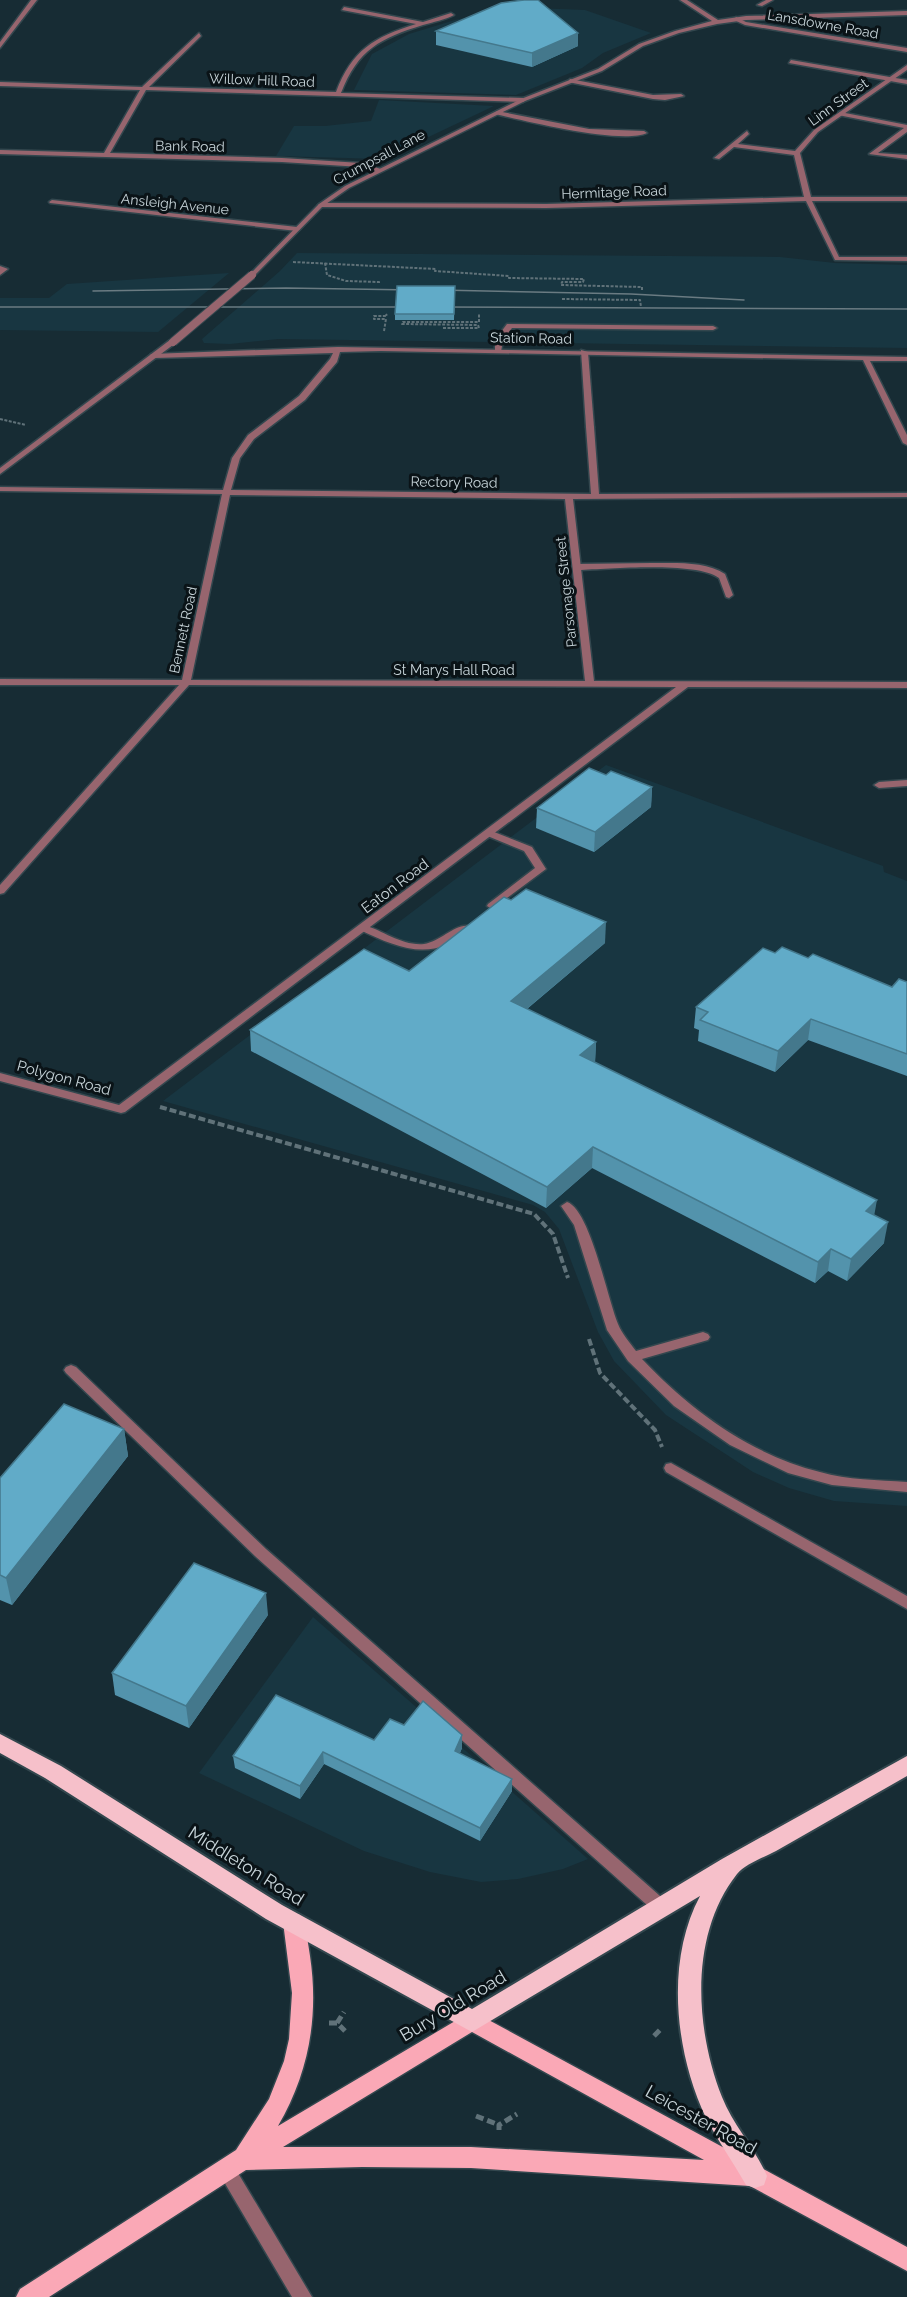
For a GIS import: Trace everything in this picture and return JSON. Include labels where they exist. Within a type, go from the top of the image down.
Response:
[{"type":"highway","name":"Middleton Road","points":[[0,1743],[53,1772],[293,1922],[472,2021]]},
{"type":"highway","name":"Bury Old Road","points":[[472,2021],[730,1866],[907,1765]]},
{"type":"highway","points":[[730,1866],[703,1913],[691,1965],[691,2015],[697,2056],[712,2102],[755,2176]]},
{"type":"main road","points":[[234,2164],[278,2105],[295,2061],[304,2023],[304,1986],[293,1922]]},
{"type":"main road","name":"Leicester Road","points":[[472,2021],[907,2260]]},
{"type":"main road","name":"Bury Old Road","points":[[28,2297],[234,2164],[472,2021]]},
{"type":"main road","points":[[234,2164],[378,2156],[616,2165],[755,2176]]},
{"type":"street","points":[[0,46],[34,0]]},
{"type":"street","points":[[683,0],[717,22]]},
{"type":"street","points":[[760,5],[770,0]]},
{"type":"street","points":[[344,9],[423,23]]},
{"type":"street","name":"Crumpsall Lane","points":[[0,471],[173,342],[252,275],[321,205],[379,170],[523,100],[600,70],[641,45],[677,32],[736,19],[907,14]]},
{"type":"street","points":[[338,94],[347,72],[361,55],[380,41],[423,23],[451,15]]},
{"type":"street","name":"Lansdowne Road","points":[[736,19],[745,23],[907,50]]},
{"type":"street","points":[[105,156],[144,88],[199,35]]},
{"type":"street","points":[[791,62],[907,82]]},
{"type":"street","name":"Linn Street","points":[[797,153],[816,130],[907,67]]},
{"type":"street","points":[[570,81],[665,98],[681,96]]},
{"type":"street","name":"Willow Hill Road","points":[[0,84],[523,100]]},
{"type":"street","points":[[497,113],[574,129],[626,134],[644,133]]},
{"type":"street","points":[[840,114],[907,128]]},
{"type":"street","points":[[907,128],[872,154],[907,157]]},
{"type":"street","points":[[717,158],[747,133]]},
{"type":"street","points":[[734,145],[797,153],[808,199],[837,259],[907,259]]},
{"type":"street","name":"Bank Road","points":[[0,152],[282,160],[361,165],[379,170]]},
{"type":"street","name":"Hermitage Road","points":[[321,205],[546,206],[808,199],[907,199]]},
{"type":"street","name":"Ansleigh Avenue","points":[[52,202],[297,229]]},
{"type":"street","points":[[498,350],[499,340],[510,326],[712,328]]},
{"type":"street","name":"Station Road","points":[[154,356],[338,349],[498,350],[907,359]]},
{"type":"street","name":"Bennett Road","points":[[0,891],[186,683],[226,493],[236,458],[251,437],[302,398],[334,360],[338,349]]},
{"type":"street","points":[[584,352],[595,497]]},
{"type":"street","points":[[866,359],[907,443]]},
{"type":"street","name":"Rectory Road","points":[[0,489],[595,497],[907,495]]},
{"type":"street","name":"Parsonage Street","points":[[569,496],[590,684]]},
{"type":"street","points":[[578,567],[705,569],[721,574],[729,595]]},
{"type":"street","name":"St Marys Hall Road","points":[[0,682],[907,685]]},
{"type":"street","name":"Eaton Road","points":[[121,1109],[685,685]]},
{"type":"street","points":[[879,785],[907,783]]},
{"type":"street","points":[[364,928],[411,948],[424,948],[443,943],[541,869],[528,849],[489,833]]},
{"type":"street","name":"Polygon Road","points":[[0,1077],[121,1109]]},
{"type":"street","points":[[567,1206],[580,1225],[614,1332],[633,1357],[665,1391],[707,1424],[757,1453],[793,1469],[821,1478],[907,1487]]},
{"type":"street","points":[[633,1357],[703,1337]]},
{"type":"street","points":[[71,1370],[261,1553],[662,1908]]},
{"type":"street","points":[[671,1468],[907,1603]]},
{"type":"street","points":[[234,2164],[303,2297]]},
{"type":"path","points":[[265,261],[325,262],[362,267],[364,264],[436,269],[435,272],[509,276],[509,278],[584,279],[583,282],[562,282],[561,285],[642,287],[642,290]]},
{"type":"path","points":[[325,262],[327,276],[346,281],[379,282],[379,284]]},
{"type":"path","points":[[386,314],[387,316],[374,316],[374,319],[386,319]]},
{"type":"path","points":[[133,1100],[534,1215],[553,1234],[572,1288]]},
{"type":"path","points":[[586,1330],[600,1373],[655,1430],[671,1468]]},
{"type":"path","points":[[337,2023],[344,2012]]},
{"type":"path","points":[[324,2023],[337,2023],[345,2031]]},
{"type":"path","points":[[499,2125],[517,2114]]},
{"type":"path","points":[[476,2116],[499,2125]]},
{"type":"path","points":[[499,2125],[499,2141]]},
{"type":"shaded area","points":[[534,8],[585,10],[651,33],[603,53],[582,68],[516,95],[354,90],[372,54],[409,34],[491,12]]},
{"type":"shaded area","points":[[379,100],[494,106],[382,159],[276,156],[294,126],[325,126],[371,121]]},
{"type":"shaded area","points":[[297,253],[780,257],[835,263],[907,265],[907,348],[278,339],[230,344],[204,343],[202,339],[280,271]]},
{"type":"shaded area","points":[[229,273],[158,332],[0,330],[0,298],[49,298],[67,284]]},
{"type":"shaded area","points":[[606,765],[883,866],[884,872],[907,881],[907,1506],[834,1501],[789,1488],[753,1472],[666,1415],[614,1361],[598,1332],[559,1229],[545,1212],[533,1205],[163,1101]]},
{"type":"shaded area","points":[[313,1617],[588,1859],[563,1869],[518,1879],[481,1882],[430,1872],[364,1851],[199,1773]]},
{"type":"building","points":[[538,0],[578,33],[532,53],[436,31],[501,3]]},
{"type":"building","points":[[397,286],[455,286],[454,314],[395,314]]},
{"type":"building","points":[[589,768],[606,775],[611,771],[652,787],[595,832],[537,808]]},
{"type":"building","points":[[526,889],[606,922],[511,1001],[596,1042],[580,1055],[877,1200],[866,1211],[888,1222],[851,1259],[831,1249],[818,1262],[593,1147],[547,1187],[250,1030],[364,949],[409,971],[504,897],[511,900]]},
{"type":"building","points":[[782,947],[808,958],[813,954],[892,987],[899,979],[907,982],[907,1054],[811,1019],[778,1051],[700,1020],[708,1012],[696,1007],[763,948],[775,953]]},
{"type":"building","points":[[64,1404],[124,1429],[6,1578],[0,1575],[0,1478]]},
{"type":"building","points":[[194,1563],[266,1593],[186,1706],[112,1673]]},
{"type":"building","points":[[276,1695],[374,1740],[390,1719],[404,1725],[423,1701],[462,1735],[455,1751],[512,1779],[480,1828],[323,1752],[300,1786],[233,1756]]},
{"type":"tram line","points":[[93,291],[286,288],[414,290]]},
{"type":"tram line","points":[[438,290],[631,294],[744,300]]},
{"type":"tram line","points":[[0,307],[411,307]]},
{"type":"tram line","points":[[438,307],[907,309]]}]
